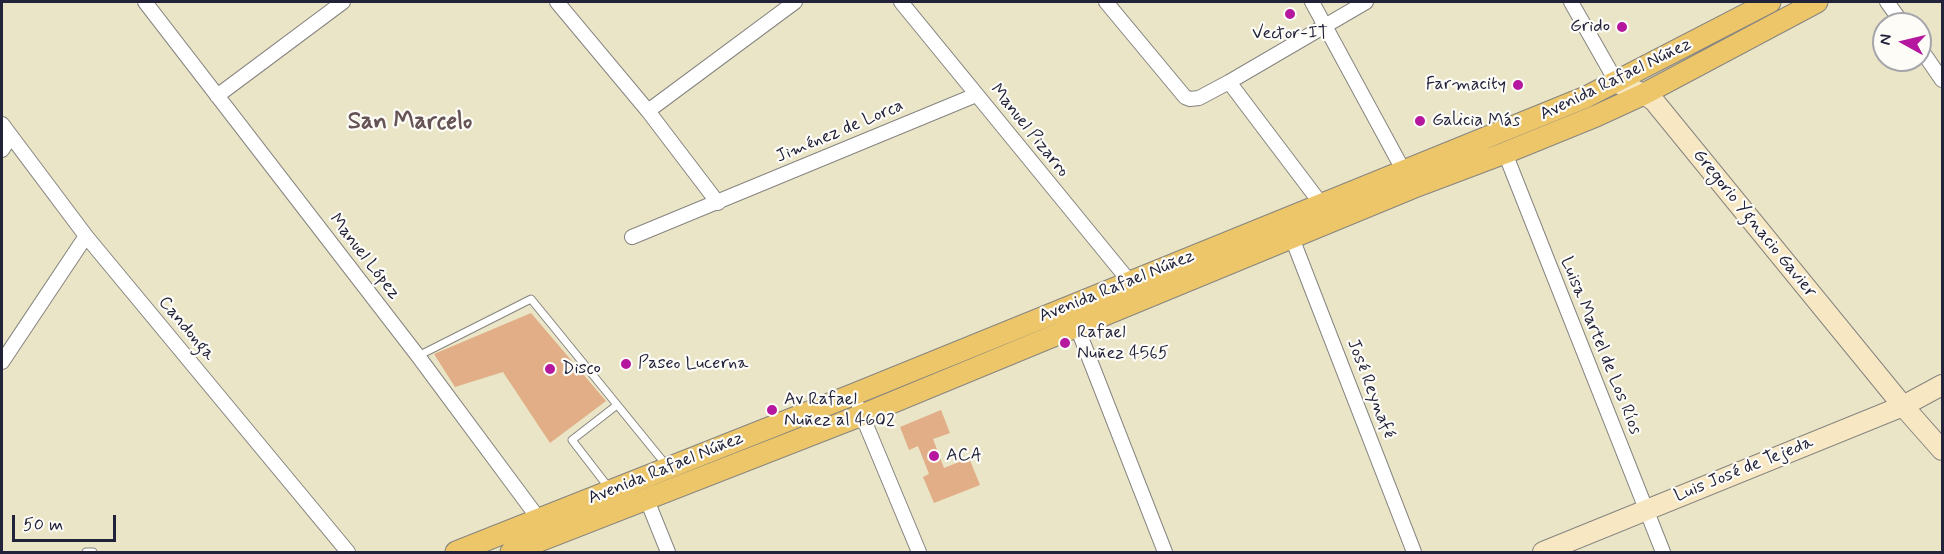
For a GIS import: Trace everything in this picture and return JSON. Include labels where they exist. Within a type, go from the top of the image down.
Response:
[{"type":"main road","name":"Avenida Rafael Núñez","points":[[456,552],[647,500],[862,415],[1292,238],[1408,180],[1617,83],[1770,2]]},
{"type":"main road","name":"Avenida Rafael Núñez","points":[[512,552],[542,530],[611,491],[1130,282],[1322,205],[1505,153],[1644,94],[1816,2]]},
{"type":"main road","name":"Gregorio Ygnacio Gavier","points":[[1617,83],[1644,94],[1654,101],[1903,406],[1942,450]]},
{"type":"main road","name":"Luis José de Tejeda","points":[[1543,552],[1903,406],[1942,385]]},
{"type":"street","name":"Manuel López","points":[[145,2],[418,356],[542,530]]},
{"type":"street","points":[[217,96],[343,2]]},
{"type":"street","points":[[557,2],[648,111],[718,203]]},
{"type":"street","points":[[648,111],[795,2]]},
{"type":"street","points":[[1106,2],[1185,97],[1190,99],[1199,98],[1229,82],[1366,2]]},
{"type":"street","points":[[1312,2],[1408,180]]},
{"type":"street","points":[[1571,2],[1617,83]]},
{"type":"street","name":"Manuel Pizarro","points":[[907,3],[976,95],[1130,282]]},
{"type":"street","points":[[1932,65],[1942,80]]},
{"type":"street","points":[[1229,82],[1322,205]]},
{"type":"street","name":"Jiménez de Lorca","points":[[632,237],[976,95]]},
{"type":"street","name":"Candonga","points":[[2,124],[86,236],[348,552]]},
{"type":"street","points":[[2,150],[11,136]]},
{"type":"street","name":"Luisa Martel de Los Ríos","points":[[1505,153],[1663,552]]},
{"type":"street","points":[[2,362],[86,236]]},
{"type":"street","name":"José Reynafé","points":[[1292,238],[1414,552]]},
{"type":"street","points":[[1077,327],[1165,552]]},
{"type":"street","points":[[852,395],[919,552]]},
{"type":"street","points":[[647,500],[668,552]]},
{"type":"lane","points":[[418,356],[531,299],[669,468]]},
{"type":"lane","points":[[611,491],[572,440],[617,405]]},
{"type":"lane","points":[[86,552],[93,552]]},
{"type":"building","points":[[531,313],[606,401],[550,443],[503,372],[455,387],[434,354]]},
{"type":"building","points":[[941,410],[950,433],[933,439],[944,468],[969,458],[980,485],[934,503],[923,477],[929,474],[918,446],[909,450],[900,427]]},
{"type":"place","name":"Vector-IT","points":[[1290,14]]},
{"type":"place","name":"Grido","points":[[1622,27]]},
{"type":"place","name":"Farmacity","points":[[1518,85]]},
{"type":"place","name":"Galicia Más","points":[[1420,121]]},
{"type":"place","name":"Rafael Nuñez 4565","points":[[1065,343]]},
{"type":"place","name":"Paseo Lucerna","points":[[626,364]]},
{"type":"place","name":"Disco","points":[[550,369]]},
{"type":"place","name":"Av Rafael Nuñez al 4602","points":[[772,410]]},
{"type":"place","name":"ACA","points":[[934,456]]},
{"type":"district","name":"San Marcelo","points":[[410,123]]}]
